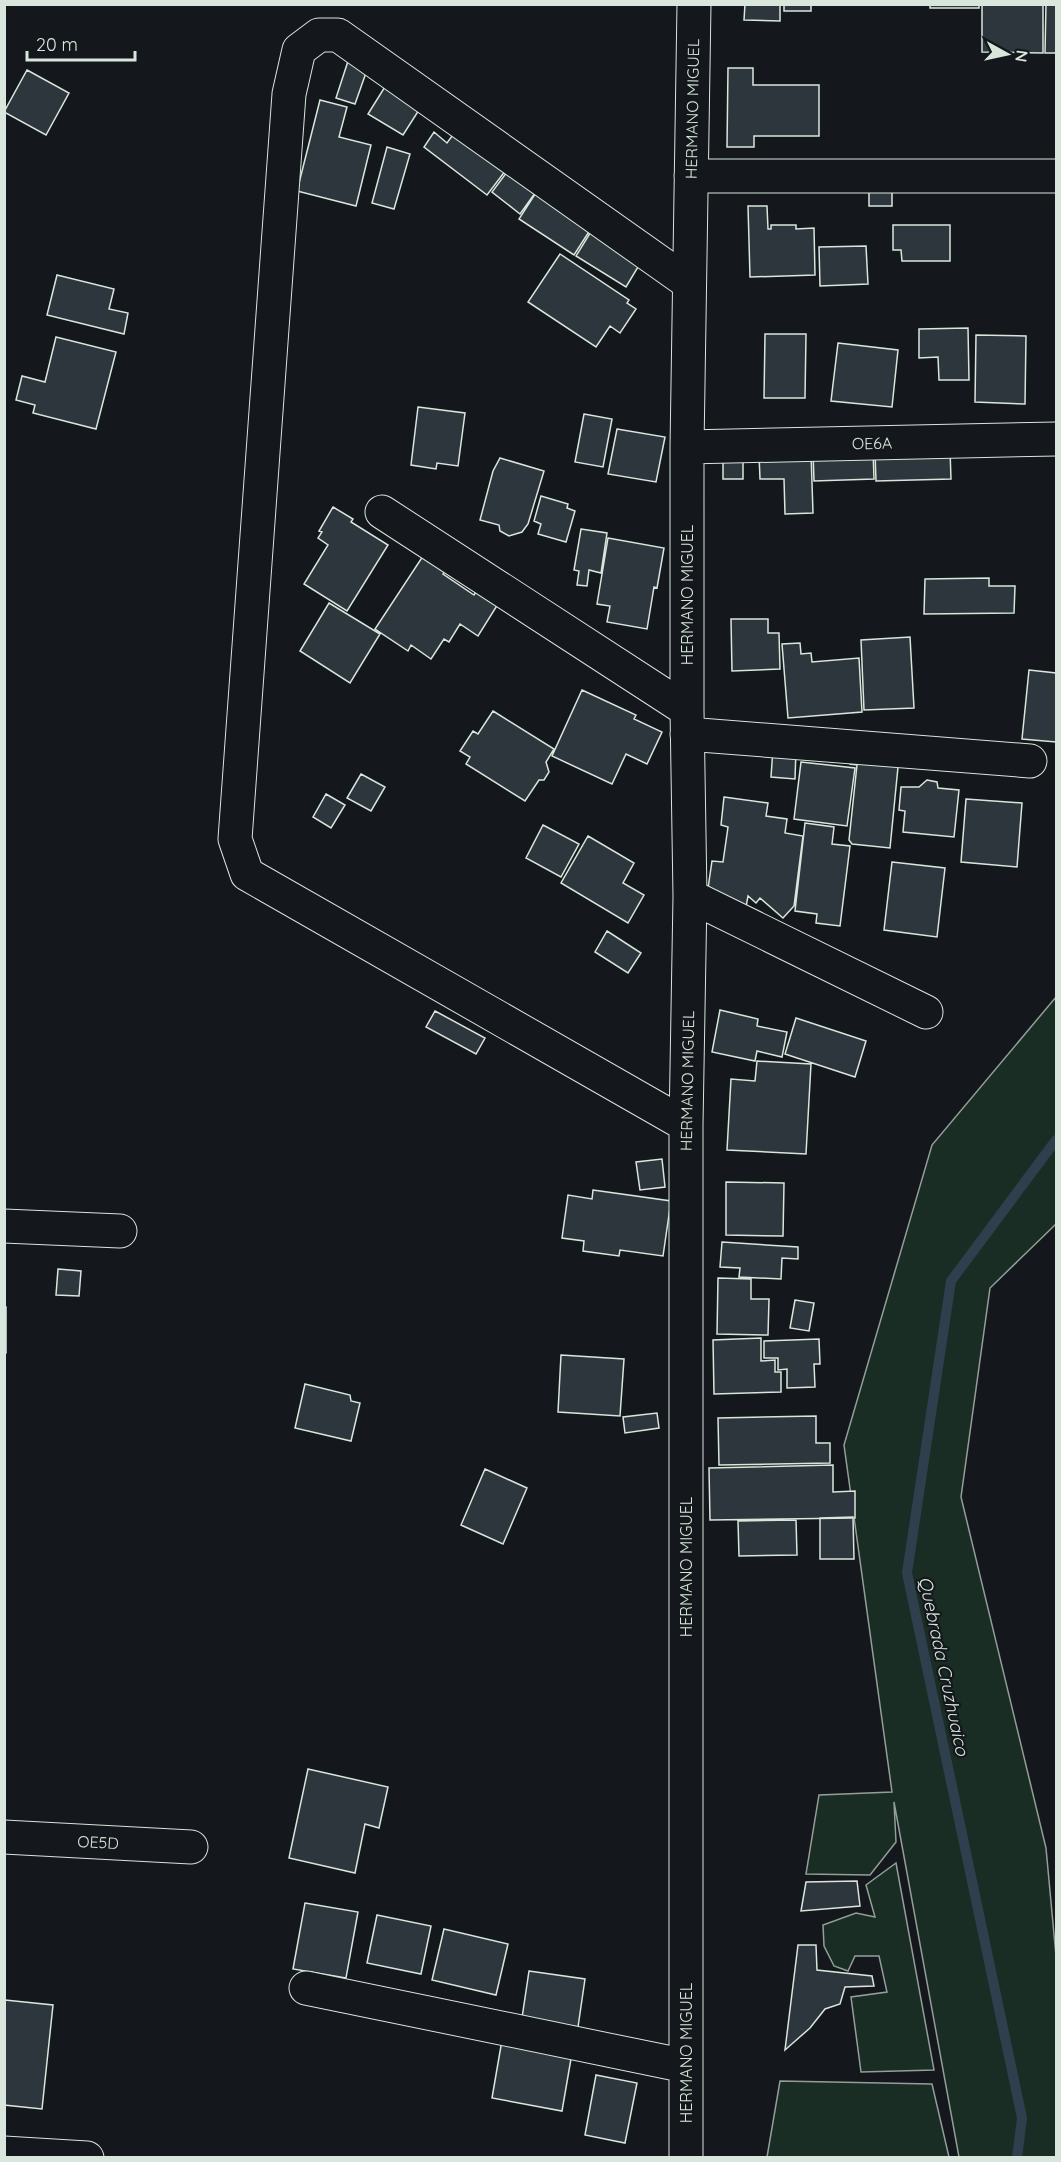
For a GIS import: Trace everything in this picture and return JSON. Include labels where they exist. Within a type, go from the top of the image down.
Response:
[{"type":"street","name":"HERMANO MIGUEL","points":[[686,2157],[686,1125],[690,896],[687,722],[687,447],[694,4]]},
{"type":"street","points":[[686,1125],[247,874],[239,857],[235,839],[289,94],[298,50],[319,36],[338,35],[689,283]]},
{"type":"street","points":[[691,176],[1056,176]]},
{"type":"street","name":"OE6A","points":[[687,447],[1056,439]]},
{"type":"street","points":[[382,512],[687,722],[1030,761]]},
{"type":"street","points":[[690,896],[926,1012]]},
{"type":"street","points":[[4,1226],[120,1231]]},
{"type":"street","name":"OE5D","points":[[4,1837],[191,1847]]},
{"type":"street","points":[[306,1988],[686,2066]]},
{"type":"street","points":[[4,2152],[87,2157]]},
{"type":"green space","points":[[1056,997],[1056,1224],[990,1288],[961,1497],[1046,1848],[1056,1956],[1056,2157],[959,2157],[894,1802],[896,1842],[870,1875],[806,1874],[819,1795],[892,1792],[844,1445],[932,1145]]},
{"type":"green space","points":[[896,1863],[934,2070],[861,2072],[851,1997],[887,1992],[879,1956],[855,1956],[848,1971],[834,1966],[824,1946],[823,1925],[856,1913],[875,1917],[866,1885]]},
{"type":"green space","points":[[780,2081],[932,2084],[949,2157],[767,2157]]},
{"type":"building","points":[[745,4],[780,4],[780,21],[744,20]]},
{"type":"building","points":[[784,4],[811,4],[811,11],[784,11]]},
{"type":"building","points":[[930,4],[979,4],[979,8],[930,8]]},
{"type":"building","points":[[982,4],[1043,4],[1043,53],[982,52]]},
{"type":"building","points":[[1046,4],[1056,4],[1056,53],[1045,53]]},
{"type":"building","points":[[350,55],[368,67],[355,104],[336,98]]},
{"type":"building","points":[[728,68],[753,68],[753,85],[819,85],[819,136],[754,136],[754,147],[727,147]]},
{"type":"building","points":[[27,70],[69,93],[46,135],[4,112]]},
{"type":"building","points":[[391,77],[426,99],[403,135],[368,114]]},
{"type":"building","points":[[320,100],[347,107],[339,137],[371,145],[356,206],[297,191]]},
{"type":"building","points":[[458,128],[509,166],[487,195],[424,147],[434,132],[447,143]]},
{"type":"building","points":[[387,147],[410,154],[394,209],[372,203]]},
{"type":"building","points":[[510,168],[538,189],[520,214],[492,192]]},
{"type":"building","points":[[537,191],[592,227],[574,255],[519,219]]},
{"type":"building","points":[[869,192],[892,192],[892,206],[869,206]]},
{"type":"building","points":[[748,206],[767,206],[768,229],[771,229],[771,225],[796,225],[796,229],[814,228],[815,275],[750,277]]},
{"type":"building","points":[[893,225],[950,225],[950,261],[902,261],[901,250],[893,250]]},
{"type":"building","points":[[592,230],[641,262],[626,287],[576,256]]},
{"type":"building","points":[[866,246],[868,284],[820,286],[819,247]]},
{"type":"building","points":[[560,254],[629,300],[627,303],[636,309],[620,333],[610,326],[596,347],[528,302]]},
{"type":"building","points":[[57,275],[114,289],[109,309],[128,313],[124,334],[47,315]]},
{"type":"building","points":[[968,328],[969,380],[939,380],[938,357],[919,358],[919,329]]},
{"type":"building","points":[[765,334],[806,334],[805,398],[764,398]]},
{"type":"building","points":[[976,335],[1026,336],[1025,404],[975,402]]},
{"type":"building","points":[[56,337],[116,352],[96,429],[33,413],[35,405],[16,400],[22,376],[45,382]]},
{"type":"building","points":[[838,343],[898,350],[892,407],[831,401]]},
{"type":"building","points":[[418,407],[465,413],[458,466],[437,463],[436,469],[411,465]]},
{"type":"building","points":[[584,414],[612,419],[603,467],[575,462]]},
{"type":"building","points":[[617,429],[665,437],[656,482],[608,474]]},
{"type":"building","points":[[950,450],[951,479],[876,481],[875,452]]},
{"type":"building","points":[[873,451],[874,479],[814,481],[813,452]]},
{"type":"building","points":[[811,453],[813,513],[785,514],[784,479],[760,479],[759,454]]},
{"type":"building","points":[[723,455],[743,455],[743,479],[723,479]]},
{"type":"building","points":[[500,458],[544,471],[528,524],[522,532],[509,536],[500,531],[499,525],[480,520],[493,471]]},
{"type":"building","points":[[541,496],[568,504],[567,508],[575,511],[566,542],[538,534],[541,524],[534,521]]},
{"type":"building","points":[[333,507],[353,519],[351,522],[388,545],[347,611],[304,584],[328,545],[318,538],[322,532],[319,531]]},
{"type":"building","points":[[581,529],[607,533],[601,573],[589,570],[587,586],[577,585],[579,571],[574,570]]},
{"type":"building","points":[[608,538],[664,548],[647,629],[607,622],[610,606],[597,604]]},
{"type":"building","points":[[423,556],[445,571],[443,574],[474,595],[477,590],[498,604],[478,636],[460,624],[449,642],[444,639],[431,659],[411,645],[408,651],[375,629]]},
{"type":"building","points":[[989,578],[989,586],[1015,586],[1014,613],[924,614],[925,579]]},
{"type":"building","points":[[329,603],[380,634],[350,683],[300,651]]},
{"type":"building","points":[[731,619],[768,619],[768,633],[779,633],[780,669],[732,671]]},
{"type":"building","points":[[910,637],[914,708],[864,710],[861,640]]},
{"type":"building","points":[[800,643],[801,654],[811,653],[812,662],[859,658],[862,712],[788,718],[782,644]]},
{"type":"building","points":[[1029,670],[1056,673],[1056,742],[1022,739]]},
{"type":"building","points":[[582,690],[636,715],[634,719],[662,732],[647,764],[626,754],[612,784],[552,756]]},
{"type":"building","points":[[493,711],[554,749],[546,762],[549,772],[544,780],[539,780],[525,801],[466,764],[470,757],[460,751],[473,731],[478,734]]},
{"type":"building","points":[[773,748],[796,750],[795,779],[771,777]]},
{"type":"building","points":[[851,752],[899,757],[890,848],[852,844],[849,840],[857,765],[850,764]]},
{"type":"building","points":[[801,762],[855,768],[847,826],[794,819]]},
{"type":"building","points":[[361,774],[385,787],[371,811],[347,798]]},
{"type":"building","points":[[927,780],[937,782],[938,788],[959,790],[954,837],[903,832],[905,811],[899,810],[901,787],[919,787]]},
{"type":"building","points":[[326,794],[345,805],[331,828],[313,817]]},
{"type":"building","points":[[724,797],[768,803],[766,816],[787,819],[785,833],[803,836],[794,906],[783,918],[760,898],[756,903],[748,896],[746,907],[706,902],[712,861],[723,862],[728,827],[721,825]]},
{"type":"building","points":[[966,799],[1022,803],[1017,867],[961,862]]},
{"type":"building","points":[[805,823],[834,827],[832,844],[850,846],[840,926],[816,923],[817,914],[795,911]]},
{"type":"building","points":[[543,825],[579,844],[561,877],[526,858]]},
{"type":"building","points":[[588,836],[634,863],[623,883],[644,895],[628,923],[561,883]]},
{"type":"building","points":[[892,862],[945,868],[937,937],[884,930]]},
{"type":"building","points":[[607,931],[641,953],[628,973],[595,952]]},
{"type":"building","points":[[720,1010],[758,1019],[757,1026],[787,1032],[782,1057],[757,1051],[755,1061],[712,1052]]},
{"type":"building","points":[[435,1011],[485,1038],[476,1054],[426,1027]]},
{"type":"building","points":[[796,1018],[866,1041],[855,1077],[785,1054]]},
{"type":"building","points":[[757,1061],[811,1064],[806,1154],[727,1150],[731,1079],[755,1081]]},
{"type":"building","points":[[662,1159],[665,1187],[640,1190],[636,1162]]},
{"type":"building","points":[[726,1182],[784,1183],[783,1236],[726,1235]]},
{"type":"building","points":[[593,1190],[671,1201],[663,1256],[620,1250],[619,1256],[583,1251],[584,1241],[562,1238],[568,1195],[592,1199]]},
{"type":"building","points":[[722,1242],[798,1247],[798,1259],[782,1258],[781,1279],[739,1277],[740,1268],[720,1267]]},
{"type":"building","points":[[58,1269],[81,1271],[79,1296],[56,1295]]},
{"type":"building","points":[[718,1278],[751,1279],[751,1299],[769,1299],[768,1335],[717,1334]]},
{"type":"building","points":[[795,1300],[814,1303],[809,1331],[790,1328]]},
{"type":"building","points":[[4,1307],[6,1307],[6,1353],[4,1353]]},
{"type":"building","points":[[761,1338],[761,1361],[775,1360],[775,1372],[781,1372],[781,1392],[714,1394],[713,1340]]},
{"type":"building","points":[[819,1339],[820,1364],[814,1364],[815,1387],[787,1388],[787,1369],[778,1370],[778,1358],[764,1358],[764,1341]]},
{"type":"building","points":[[561,1355],[624,1359],[620,1416],[558,1412]]},
{"type":"building","points":[[305,1384],[350,1395],[351,1401],[360,1403],[351,1441],[295,1428]]},
{"type":"building","points":[[657,1413],[659,1428],[625,1433],[623,1417]]},
{"type":"building","points":[[816,1416],[816,1443],[830,1443],[830,1463],[719,1465],[718,1418]]},
{"type":"building","points":[[833,1465],[833,1492],[855,1491],[855,1518],[710,1520],[709,1468]]},
{"type":"building","points":[[485,1469],[527,1488],[503,1544],[461,1525]]},
{"type":"building","points":[[853,1517],[854,1559],[820,1559],[820,1518]]},
{"type":"building","points":[[796,1520],[797,1555],[739,1556],[738,1521]]},
{"type":"building","points":[[308,1769],[388,1787],[379,1828],[365,1824],[355,1873],[289,1858]]},
{"type":"building","points":[[857,1881],[860,1906],[801,1911],[806,1882]]},
{"type":"building","points":[[305,1903],[358,1912],[346,1978],[293,1969]]},
{"type":"building","points":[[377,1915],[431,1926],[421,1974],[367,1963]]},
{"type":"building","points":[[444,1929],[508,1944],[496,1995],[432,1980]]},
{"type":"building","points":[[798,1945],[816,1945],[817,1970],[872,1976],[874,1986],[845,1987],[840,2004],[825,2009],[810,2028],[785,2050]]},
{"type":"building","points":[[529,1971],[585,1979],[578,2027],[522,2018]]},
{"type":"building","points":[[5,2000],[53,2005],[42,2109],[4,2105]]},
{"type":"building","points":[[502,2040],[572,2053],[562,2111],[492,2098]]},
{"type":"building","points":[[596,2075],[637,2083],[625,2143],[585,2135]]},
{"type":"waterway","name":"Quebrada Cruzhuaico","points":[[1017,2158],[1022,2118],[907,1573],[951,1281],[1056,1140]]}]
